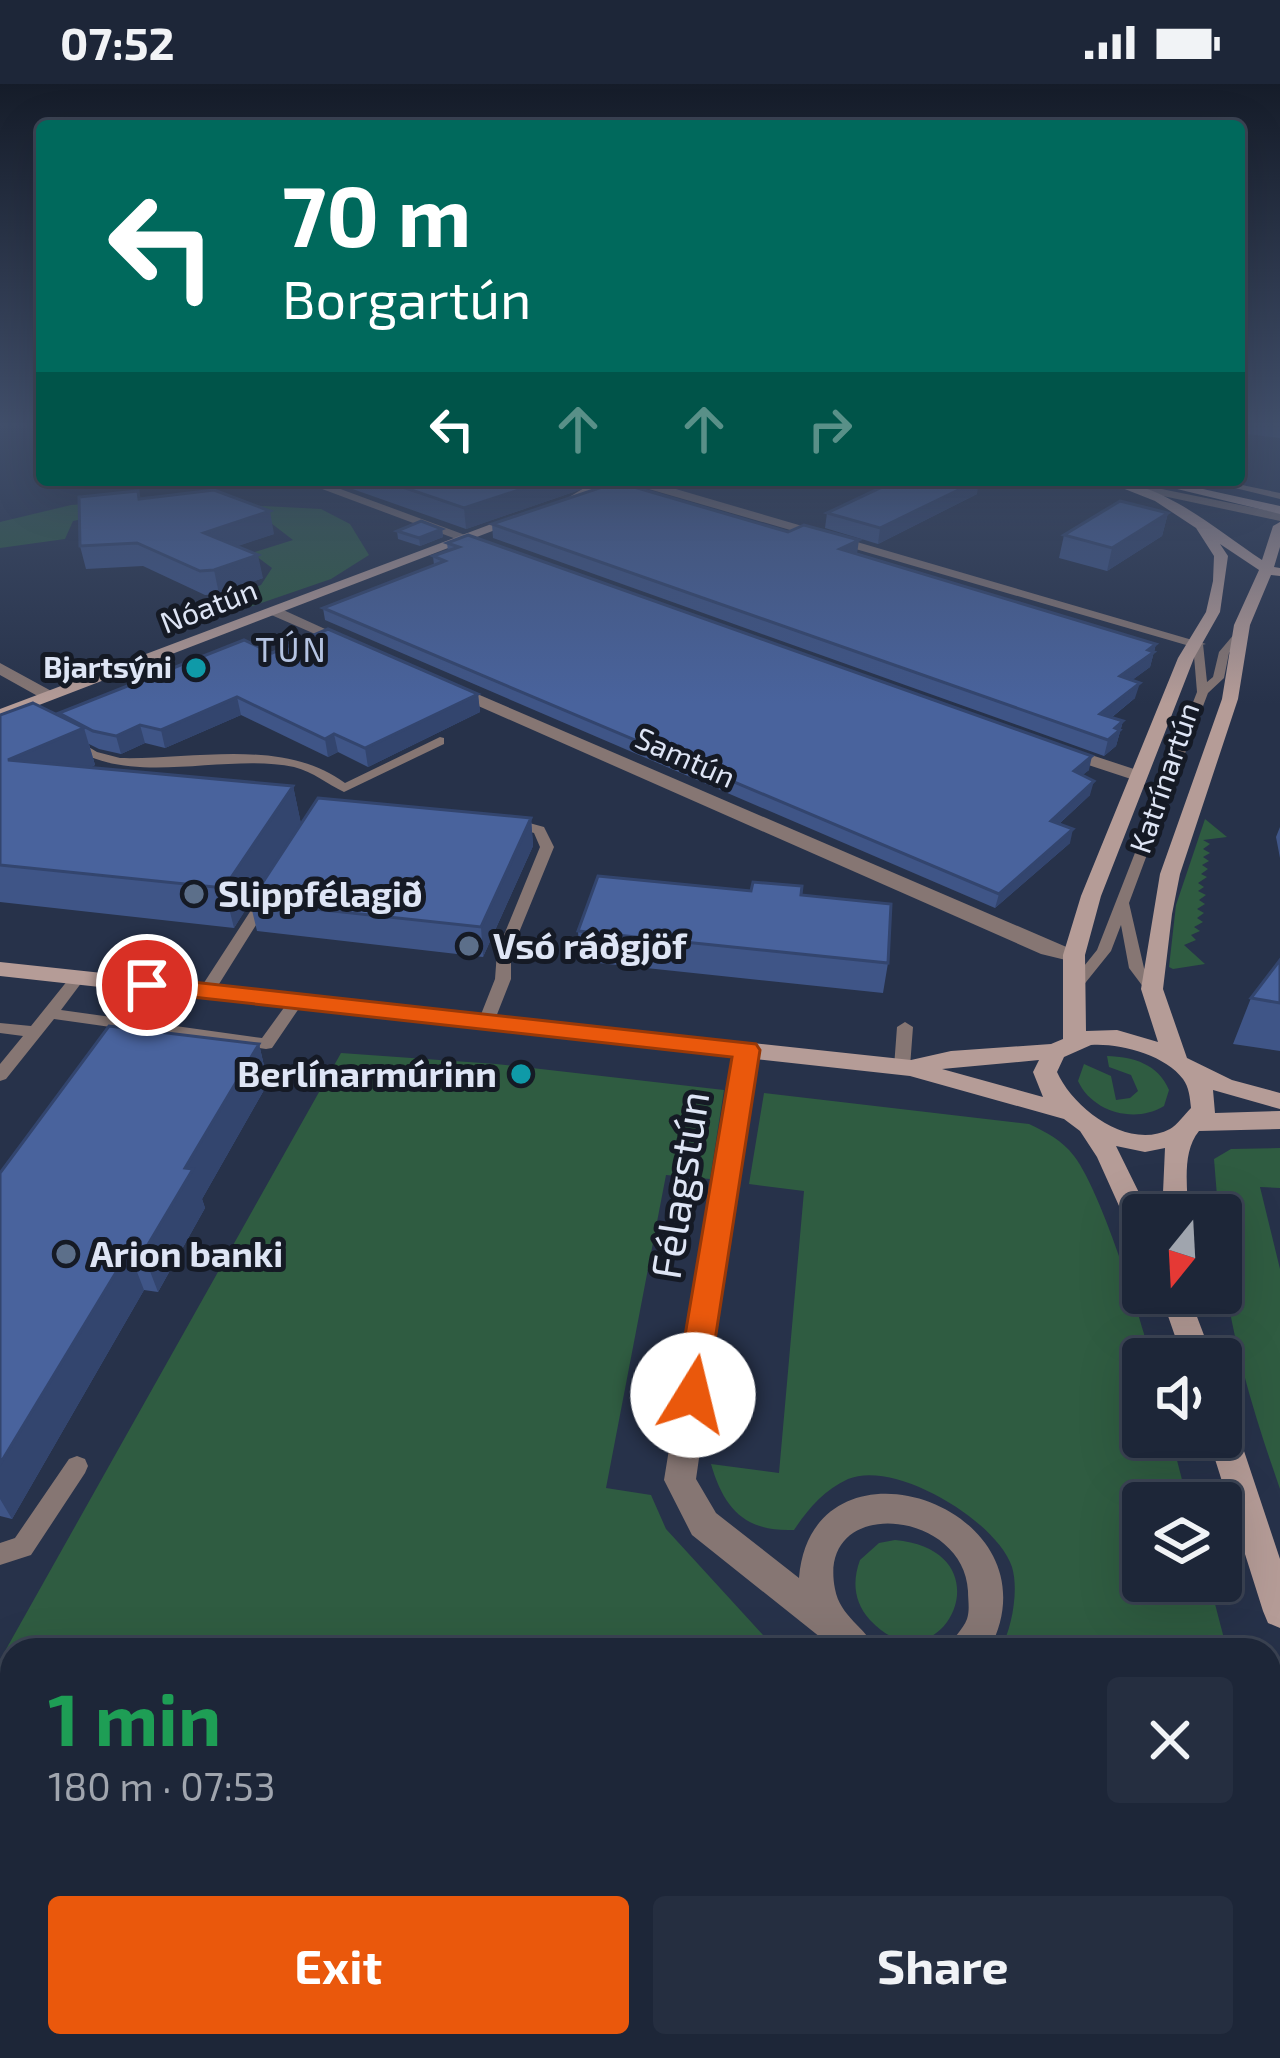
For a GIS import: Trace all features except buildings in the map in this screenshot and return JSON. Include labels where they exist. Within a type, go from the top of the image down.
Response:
[{"type":"main road","name":"Nóatún","points":[[14,713],[517,519]]},
{"type":"main road","points":[[1191,519],[1273,571]]},
{"type":"main road","name":"Katrínartún","points":[[1181,1064],[1152,989],[1170,874],[1230,699],[1241,654],[1239,634],[1273,571],[1277,519]]},
{"type":"main road","points":[[1200,525],[1220,556],[1220,581],[1273,571]]},
{"type":"main road","name":"Katrínartún","points":[[1066,1046],[1077,984],[1074,955],[1137,776],[1186,658],[1198,644],[1220,581]]},
{"type":"main road","points":[[0,969],[906,1068],[1064,1112],[1092,1129],[1138,1141],[1189,1128],[1280,1120]]},
{"type":"main road","points":[[906,1068],[1114,1037],[1156,1048],[1181,1064],[1280,1101]]},
{"type":"main road","points":[[1064,1112],[1045,1079],[1048,1064],[1066,1046]]},
{"type":"main road","points":[[1175,1194],[1174,1163],[1204,1096],[1181,1064]]},
{"type":"main road","points":[[1092,1129],[1127,1194]]},
{"type":"main road","points":[[1230,1458],[1280,1611]]},
{"type":"street","points":[[413,519],[503,551]]},
{"type":"street","points":[[772,519],[1198,644]]},
{"type":"street","points":[[274,611],[378,656]]},
{"type":"street","points":[[0,668],[49,696]]},
{"type":"street","name":"Samtún","points":[[434,681],[1049,950],[1074,955]]},
{"type":"street","points":[[1037,741],[1137,776]]},
{"type":"street","name":"Félagstún","points":[[746,1050],[680,1480],[704,1524],[846,1638]]},
{"type":"street","points":[[831,1624],[819,1600],[815,1574],[820,1549],[833,1529],[852,1514],[901,1506],[927,1513],[951,1527],[984,1572],[985,1622],[974,1638]]},
{"type":"lane","points":[[1165,790],[1203,692],[1218,678],[1224,652],[1239,634]]},
{"type":"lane","points":[[1198,644],[1203,692]]},
{"type":"lane","points":[[60,736],[93,755],[120,762],[301,764],[332,775],[344,788]]},
{"type":"lane","points":[[331,807],[344,788],[440,741]]},
{"type":"lane","points":[[1077,984],[1096,965],[1108,930],[1124,905],[1155,817]]},
{"type":"lane","points":[[486,1022],[503,979],[504,952],[547,841],[531,826],[501,821]]},
{"type":"lane","points":[[206,992],[269,892]]},
{"type":"lane","points":[[1124,905],[1137,968],[1152,989]]},
{"type":"lane","points":[[0,1075],[77,978]]},
{"type":"lane","points":[[49,1013],[266,1044],[296,1001]]},
{"type":"lane","points":[[905,1027],[906,1068]]},
{"type":"lane","points":[[0,1028],[35,1032]]},
{"type":"lane","points":[[0,1554],[23,1547],[76,1466]]},
{"type":"green space","points":[[82,519],[73,521],[65,539],[0,548],[0,522]]},
{"type":"green space","points":[[256,519],[341,519],[350,524],[369,555],[331,579],[223,616],[228,597],[261,585],[272,568],[252,553],[293,540],[267,520]]},
{"type":"green space","points":[[1205,819],[1227,837],[1203,840],[1210,844],[1203,849],[1210,853],[1203,857],[1209,861],[1202,865],[1208,869],[1201,874],[1207,877],[1198,883],[1204,887],[1198,891],[1206,895],[1199,900],[1205,904],[1197,909],[1204,913],[1197,918],[1203,922],[1194,927],[1200,931],[1191,935],[1196,940],[1184,945],[1205,964],[1173,969],[1169,967],[1176,905]]},
{"type":"green space","points":[[341,1053],[496,1064],[724,1090],[710,1179],[666,1175],[606,1488],[651,1495],[666,1529],[763,1638],[12,1638]]},
{"type":"green space","points":[[1107,1056],[1136,1060],[1152,1068],[1169,1090],[1164,1106],[1128,1114],[1093,1101],[1078,1081],[1084,1064],[1111,1076],[1116,1100],[1138,1091],[1131,1075],[1109,1067]]},
{"type":"green space","points":[[764,1093],[1029,1124],[1069,1150],[1085,1173],[1122,1267],[1122,1314],[1137,1314],[1145,1338],[1122,1338],[1122,1458],[1176,1458],[1183,1482],[1122,1482],[1122,1602],[1214,1602],[1224,1638],[1005,1638],[1015,1587],[1003,1549],[942,1498],[891,1478],[868,1475],[839,1483],[794,1530],[762,1527],[739,1515],[723,1494],[711,1464],[779,1473],[804,1191],[749,1184]]},
{"type":"green space","points":[[1280,1148],[1280,1188],[1260,1187],[1280,1269],[1280,1489],[1242,1365],[1242,1338],[1236,1338],[1231,1314],[1242,1314],[1242,1194],[1217,1194],[1214,1159],[1231,1149]]},
{"type":"green space","points":[[895,1540],[931,1550],[951,1568],[957,1590],[953,1612],[939,1631],[926,1638],[895,1638],[865,1613],[856,1576],[860,1560],[879,1543]]},
{"type":"place","name":"Bjartsýni","points":[[196,668]]},
{"type":"place","name":"Slippfélagið","points":[[194,894]]},
{"type":"place","name":"Vsó ráðgjöf","points":[[469,946]]},
{"type":"place","name":"Berlínarmúrinn","points":[[521,1074]]},
{"type":"place","name":"Arion banki","points":[[66,1254]]},
{"type":"district","name":"TÚN","points":[[292,650]]},
{"type":"route","points":[[147,985],[746,1050],[693,1395]]}]
